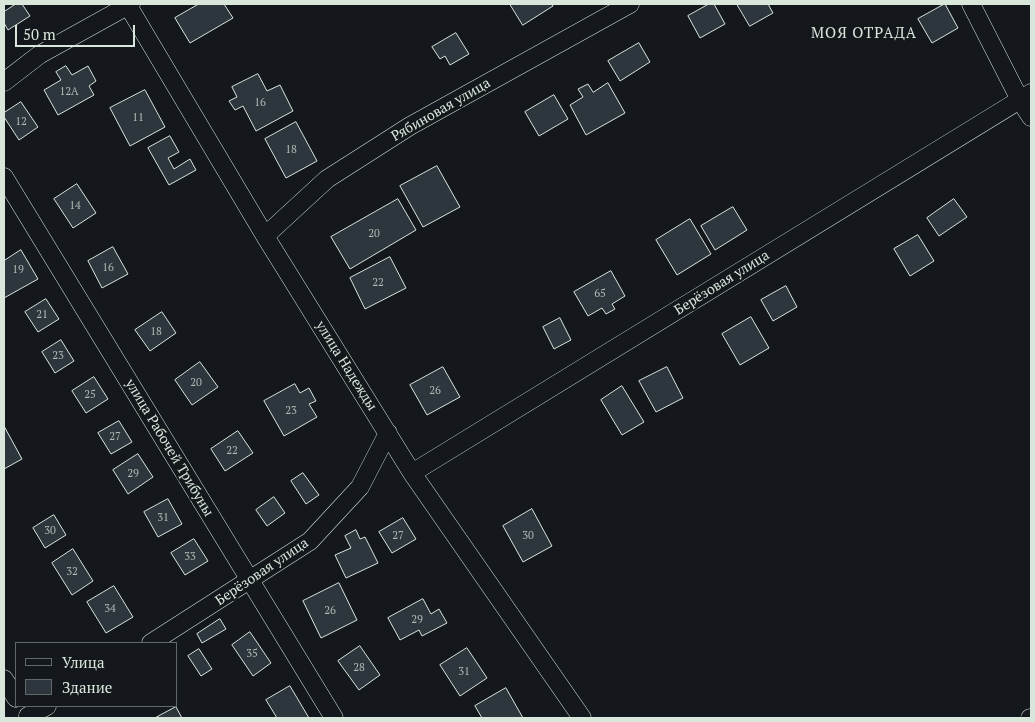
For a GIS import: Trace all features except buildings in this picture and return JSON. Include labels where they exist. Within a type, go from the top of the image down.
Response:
[{"type":"street","name":"улица Надежды","points":[[129,4],[265,236],[412,473],[582,718]]},
{"type":"street","points":[[4,82],[39,55],[129,4]]},
{"type":"street","name":"Рябиновая улица","points":[[265,236],[327,179],[410,126],[630,4]]},
{"type":"street","points":[[971,4],[1026,96],[1031,116]]},
{"type":"street","name":"Берёзовая улица","points":[[412,473],[1026,96]]},
{"type":"street","name":"улица Рабочей Трибуны","points":[[4,177],[334,718]]},
{"type":"street","name":"Берёзовая улица","points":[[153,642],[310,541],[360,487],[388,433]]},
{"type":"street","points":[[4,679],[15,696]]},
{"type":"street","points":[[26,713],[44,707]]},
{"type":"district","name":"МОЯ ОТРАДА","points":[[864,34]]}]
